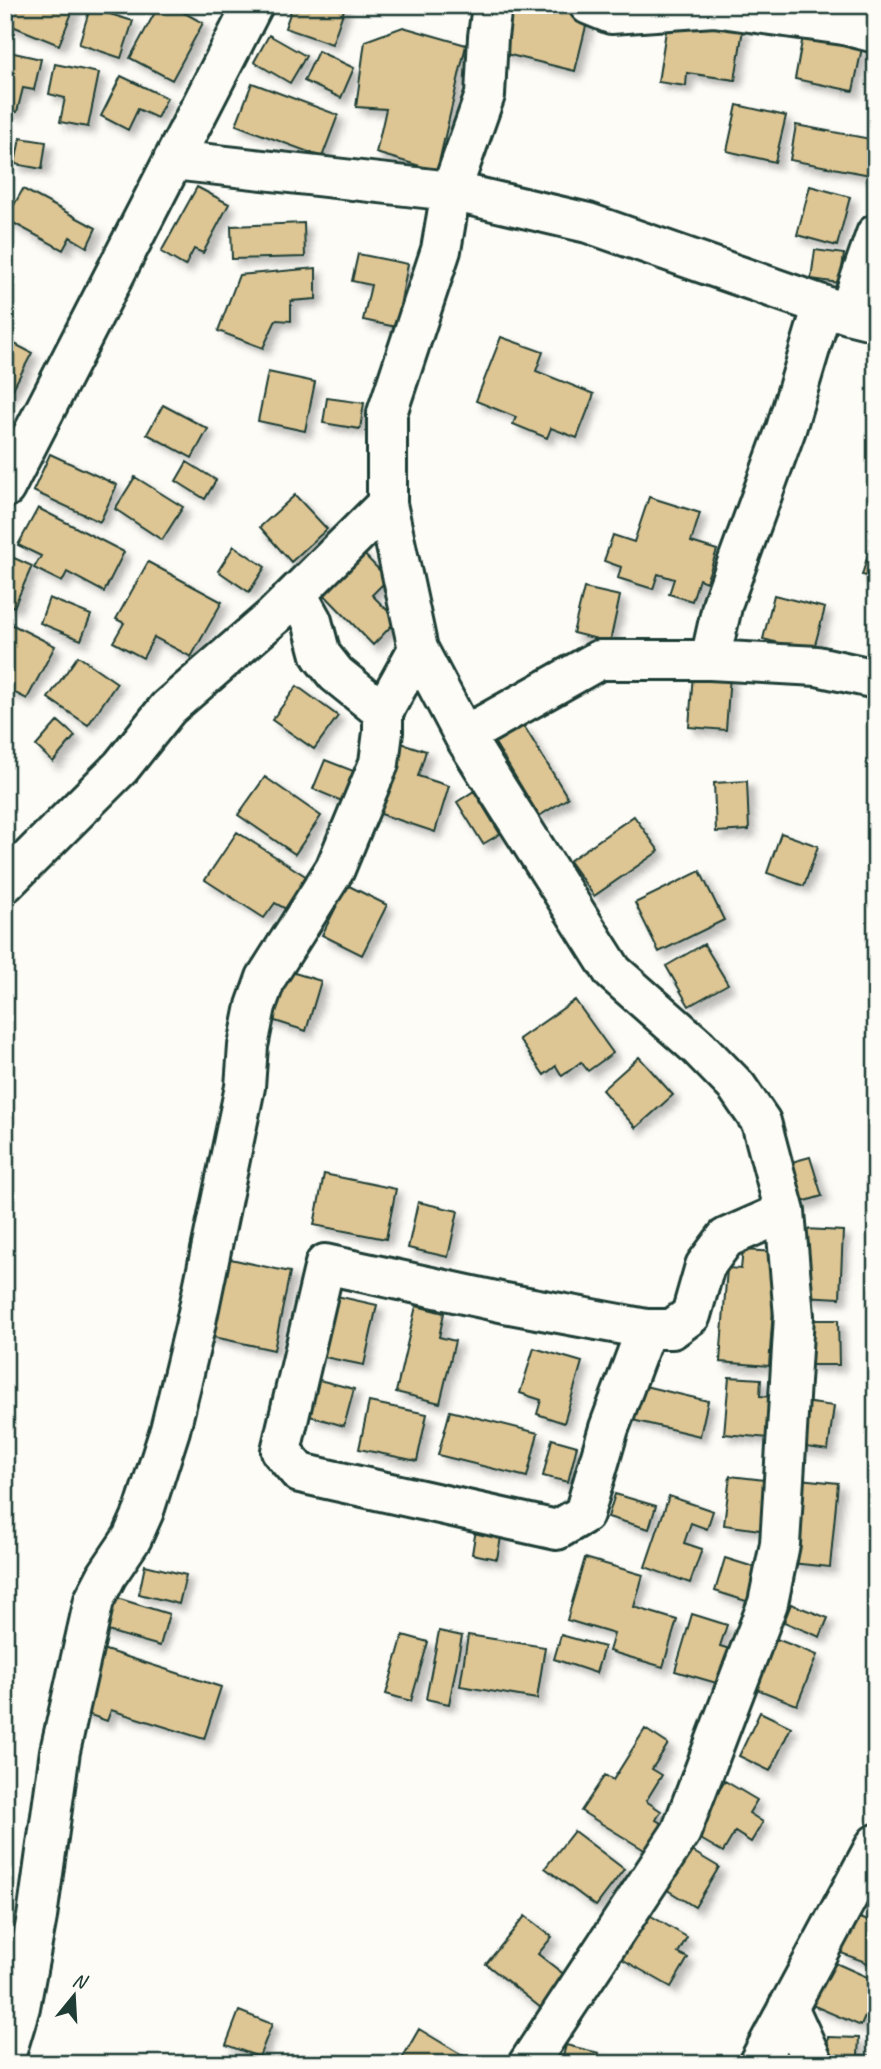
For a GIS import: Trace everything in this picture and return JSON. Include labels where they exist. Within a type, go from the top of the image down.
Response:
[{"type":"street","points":[[5,488],[253,5]]},
{"type":"street","points":[[492,5],[485,95],[451,191],[441,250],[387,413],[387,504],[418,649],[464,736],[613,972],[698,1047],[737,1087],[761,1122],[785,1212],[794,1316],[780,1544],[768,1603],[681,1832],[528,2064]]},
{"type":"street","points":[[589,5],[611,14],[714,7],[844,25],[876,33]]},
{"type":"street","points":[[173,160],[451,191],[588,223],[849,313]]},
{"type":"street","points":[[710,660],[723,602],[786,429],[849,313],[876,233]]},
{"type":"street","points":[[5,883],[121,767],[168,708],[274,616],[387,504]]},
{"type":"street","points":[[297,594],[312,621],[321,655],[336,674],[383,712]]},
{"type":"street","points":[[5,2057],[20,2007],[37,1917],[60,1751],[94,1600],[136,1529],[170,1430],[195,1327],[245,1087],[248,1046],[256,1006],[266,978],[335,869],[379,763],[383,712],[418,649]]},
{"type":"street","points":[[464,736],[599,660],[710,660],[817,666],[876,679]]},
{"type":"street","points":[[646,1329],[609,1428],[584,1514],[557,1530],[300,1473],[281,1451],[325,1264],[505,1303],[646,1329],[672,1329],[691,1315],[705,1266],[726,1238],[785,1212]]},
{"type":"street","points":[[758,2064],[876,1844]]},
{"type":"street","points":[[788,2007],[814,2064]]},
{"type":"building","points":[[5,5],[75,5],[59,45],[5,23]]},
{"type":"building","points":[[159,5],[170,5],[203,23],[172,80],[130,58]]},
{"type":"building","points":[[293,5],[345,7],[332,44],[285,28]]},
{"type":"building","points":[[513,5],[551,5],[589,14],[575,71],[502,53]]},
{"type":"building","points":[[90,8],[133,21],[121,58],[79,44]]},
{"type":"building","points":[[668,18],[743,29],[735,80],[687,73],[686,86],[658,82]]},
{"type":"building","points":[[403,27],[466,45],[437,171],[376,153],[386,109],[356,107],[365,41]]},
{"type":"building","points":[[269,35],[306,56],[290,83],[254,62]]},
{"type":"building","points":[[803,36],[862,48],[853,91],[795,79]]},
{"type":"building","points":[[5,51],[41,59],[34,90],[23,88],[17,112],[5,109]]},
{"type":"building","points":[[318,51],[354,68],[341,98],[304,81]]},
{"type":"building","points":[[55,64],[99,73],[88,127],[60,122],[65,98],[49,94]]},
{"type":"building","points":[[121,76],[167,98],[157,118],[138,109],[128,130],[101,116]]},
{"type":"building","points":[[252,83],[338,115],[322,157],[236,125]]},
{"type":"building","points":[[737,105],[786,116],[775,162],[727,151]]},
{"type":"building","points":[[796,125],[876,140],[876,176],[790,160]]},
{"type":"building","points":[[20,138],[46,142],[42,169],[15,164]]},
{"type":"building","points":[[810,186],[850,197],[837,246],[797,235]]},
{"type":"building","points":[[197,187],[229,204],[203,253],[194,249],[185,266],[161,252]]},
{"type":"building","points":[[23,189],[96,228],[87,247],[70,237],[63,250],[6,219]]},
{"type":"building","points":[[304,223],[305,257],[232,259],[231,226]]},
{"type":"building","points":[[815,250],[844,254],[840,283],[811,279]]},
{"type":"building","points":[[358,254],[408,264],[396,327],[363,320],[371,285],[352,281]]},
{"type":"building","points":[[316,268],[316,299],[291,301],[291,321],[276,320],[263,348],[218,331],[239,275]]},
{"type":"building","points":[[501,337],[543,352],[536,371],[594,394],[577,438],[551,428],[547,438],[513,424],[516,417],[476,401]]},
{"type":"building","points":[[5,339],[32,353],[8,398],[5,396]]},
{"type":"building","points":[[268,372],[315,382],[305,431],[258,421]]},
{"type":"building","points":[[327,398],[364,403],[360,429],[323,423]]},
{"type":"building","points":[[163,405],[208,429],[192,458],[147,434]]},
{"type":"building","points":[[50,454],[117,485],[100,522],[33,491]]},
{"type":"building","points":[[187,462],[216,480],[205,499],[176,481]]},
{"type":"building","points":[[135,477],[183,507],[162,540],[115,509]]},
{"type":"building","points":[[295,495],[327,529],[291,562],[260,527]]},
{"type":"building","points":[[649,497],[700,513],[691,542],[717,550],[706,582],[699,579],[692,601],[669,594],[674,579],[658,574],[653,589],[618,578],[621,567],[604,561],[613,535],[634,542]]},
{"type":"building","points":[[38,508],[124,552],[104,592],[67,572],[62,582],[34,568],[41,556],[18,545]]},
{"type":"building","points":[[876,534],[876,578],[862,575]]},
{"type":"building","points":[[354,544],[388,579],[372,595],[397,620],[373,645],[313,583]]},
{"type":"building","points":[[234,546],[265,567],[249,592],[218,571]]},
{"type":"building","points":[[5,554],[32,566],[14,607],[5,603]]},
{"type":"building","points":[[148,562],[222,602],[191,657],[154,637],[143,658],[113,642],[124,623],[116,619]]},
{"type":"building","points":[[584,588],[620,596],[610,642],[573,633]]},
{"type":"building","points":[[774,595],[825,608],[813,652],[763,639]]},
{"type":"building","points":[[49,598],[91,615],[81,640],[40,623]]},
{"type":"building","points":[[5,621],[55,646],[27,699],[5,688]]},
{"type":"building","points":[[78,656],[117,683],[88,725],[48,698]]},
{"type":"building","points":[[693,673],[730,675],[726,730],[689,727]]},
{"type":"building","points":[[297,686],[338,716],[314,749],[272,720]]},
{"type":"building","points":[[58,721],[75,736],[53,762],[36,746]]},
{"type":"building","points":[[524,726],[568,798],[539,816],[495,743]]},
{"type":"building","points":[[395,741],[426,751],[418,776],[449,786],[435,832],[372,811]]},
{"type":"building","points":[[325,760],[361,774],[349,804],[313,789]]},
{"type":"building","points":[[265,777],[321,816],[295,854],[238,815]]},
{"type":"building","points":[[747,781],[749,830],[716,832],[714,783]]},
{"type":"building","points":[[474,791],[500,834],[483,844],[457,802]]},
{"type":"building","points":[[634,816],[659,851],[594,896],[569,861]]},
{"type":"building","points":[[237,832],[307,877],[286,909],[275,903],[264,918],[205,880]]},
{"type":"building","points":[[781,833],[818,846],[804,886],[767,873]]},
{"type":"building","points":[[700,871],[724,920],[659,952],[635,903]]},
{"type":"building","points":[[347,885],[387,905],[362,955],[322,935]]},
{"type":"building","points":[[704,944],[728,984],[689,1006],[666,966]]},
{"type":"building","points":[[281,969],[321,981],[306,1031],[266,1018]]},
{"type":"building","points":[[575,1000],[613,1053],[588,1071],[581,1062],[562,1076],[556,1066],[544,1075],[519,1039]]},
{"type":"building","points":[[639,1057],[673,1095],[636,1128],[602,1090]]},
{"type":"building","points":[[810,1157],[822,1196],[799,1203],[788,1163]]},
{"type":"building","points":[[324,1174],[396,1189],[386,1239],[314,1225]]},
{"type":"building","points":[[418,1202],[458,1211],[448,1257],[408,1248]]},
{"type":"building","points":[[805,1229],[843,1231],[840,1298],[802,1296]]},
{"type":"building","points":[[743,1250],[777,1252],[769,1366],[720,1362],[727,1268],[741,1269]]},
{"type":"building","points":[[217,1256],[290,1272],[274,1350],[200,1334]]},
{"type":"building","points":[[332,1295],[377,1305],[364,1365],[319,1356]]},
{"type":"building","points":[[416,1306],[444,1313],[439,1337],[455,1341],[440,1403],[396,1392]]},
{"type":"building","points":[[805,1320],[838,1320],[839,1365],[806,1365]]},
{"type":"building","points":[[534,1348],[582,1362],[564,1423],[537,1414],[541,1400],[520,1393]]},
{"type":"building","points":[[729,1377],[761,1379],[760,1396],[773,1397],[769,1438],[724,1434]]},
{"type":"building","points":[[319,1380],[354,1389],[344,1426],[310,1416]]},
{"type":"building","points":[[636,1384],[708,1401],[700,1436],[628,1419]]},
{"type":"building","points":[[369,1402],[427,1414],[417,1461],[359,1449]]},
{"type":"building","points":[[803,1402],[834,1406],[828,1450],[798,1446]]},
{"type":"building","points":[[450,1411],[538,1433],[527,1477],[438,1455]]},
{"type":"building","points":[[552,1439],[577,1446],[568,1482],[543,1476]]},
{"type":"building","points":[[730,1476],[773,1481],[767,1531],[724,1525]]},
{"type":"building","points":[[799,1479],[838,1483],[830,1567],[791,1563]]},
{"type":"building","points":[[615,1494],[656,1506],[649,1529],[608,1517]]},
{"type":"building","points":[[669,1496],[713,1511],[707,1529],[691,1523],[684,1543],[702,1549],[690,1583],[645,1567]]},
{"type":"building","points":[[476,1529],[502,1532],[497,1559],[472,1554]]},
{"type":"building","points":[[585,1558],[643,1575],[634,1607],[677,1620],[663,1667],[609,1651],[614,1634],[567,1620]]},
{"type":"building","points":[[725,1558],[760,1569],[749,1602],[715,1591]]},
{"type":"building","points":[[145,1565],[186,1575],[179,1604],[139,1594]]},
{"type":"building","points":[[107,1595],[169,1614],[160,1646],[97,1628]]},
{"type":"building","points":[[791,1604],[828,1618],[820,1637],[784,1622]]},
{"type":"building","points":[[692,1614],[727,1625],[720,1646],[730,1649],[720,1684],[675,1671]]},
{"type":"building","points":[[439,1631],[462,1636],[449,1704],[426,1699]]},
{"type":"building","points":[[403,1635],[428,1642],[411,1701],[386,1694]]},
{"type":"building","points":[[468,1635],[545,1647],[537,1699],[460,1686]]},
{"type":"building","points":[[561,1635],[604,1647],[596,1673],[554,1659]]},
{"type":"building","points":[[774,1638],[817,1655],[797,1705],[754,1688]]},
{"type":"building","points":[[99,1648],[221,1687],[204,1739],[111,1710],[107,1721],[79,1711]]},
{"type":"building","points":[[760,1712],[791,1727],[770,1771],[739,1756]]},
{"type":"building","points":[[645,1729],[668,1744],[652,1769],[662,1775],[646,1801],[661,1811],[656,1820],[663,1824],[646,1851],[581,1811],[605,1775],[613,1780]]},
{"type":"building","points":[[725,1781],[757,1800],[749,1813],[763,1822],[751,1842],[735,1832],[723,1852],[692,1834]]},
{"type":"building","points":[[574,1831],[624,1869],[596,1906],[545,1868]]},
{"type":"building","points":[[687,1848],[719,1867],[695,1907],[664,1888]]},
{"type":"building","points":[[646,1913],[687,1937],[678,1953],[688,1958],[671,1987],[620,1958]]},
{"type":"building","points":[[525,1916],[552,1937],[538,1954],[566,1976],[541,2008],[486,1964]]},
{"type":"building","points":[[855,1916],[876,1924],[876,1966],[841,1953]]},
{"type":"building","points":[[831,1961],[876,1981],[876,1991],[861,2026],[812,2005]]},
{"type":"building","points":[[239,2011],[272,2024],[259,2057],[226,2045]]},
{"type":"building","points":[[419,2029],[477,2064],[399,2064]]},
{"type":"building","points":[[828,2037],[859,2038],[858,2055],[876,2056],[876,2064],[839,2064],[839,2055],[827,2055]]},
{"type":"building","points":[[566,2045],[599,2053],[596,2064],[561,2064]]}]
